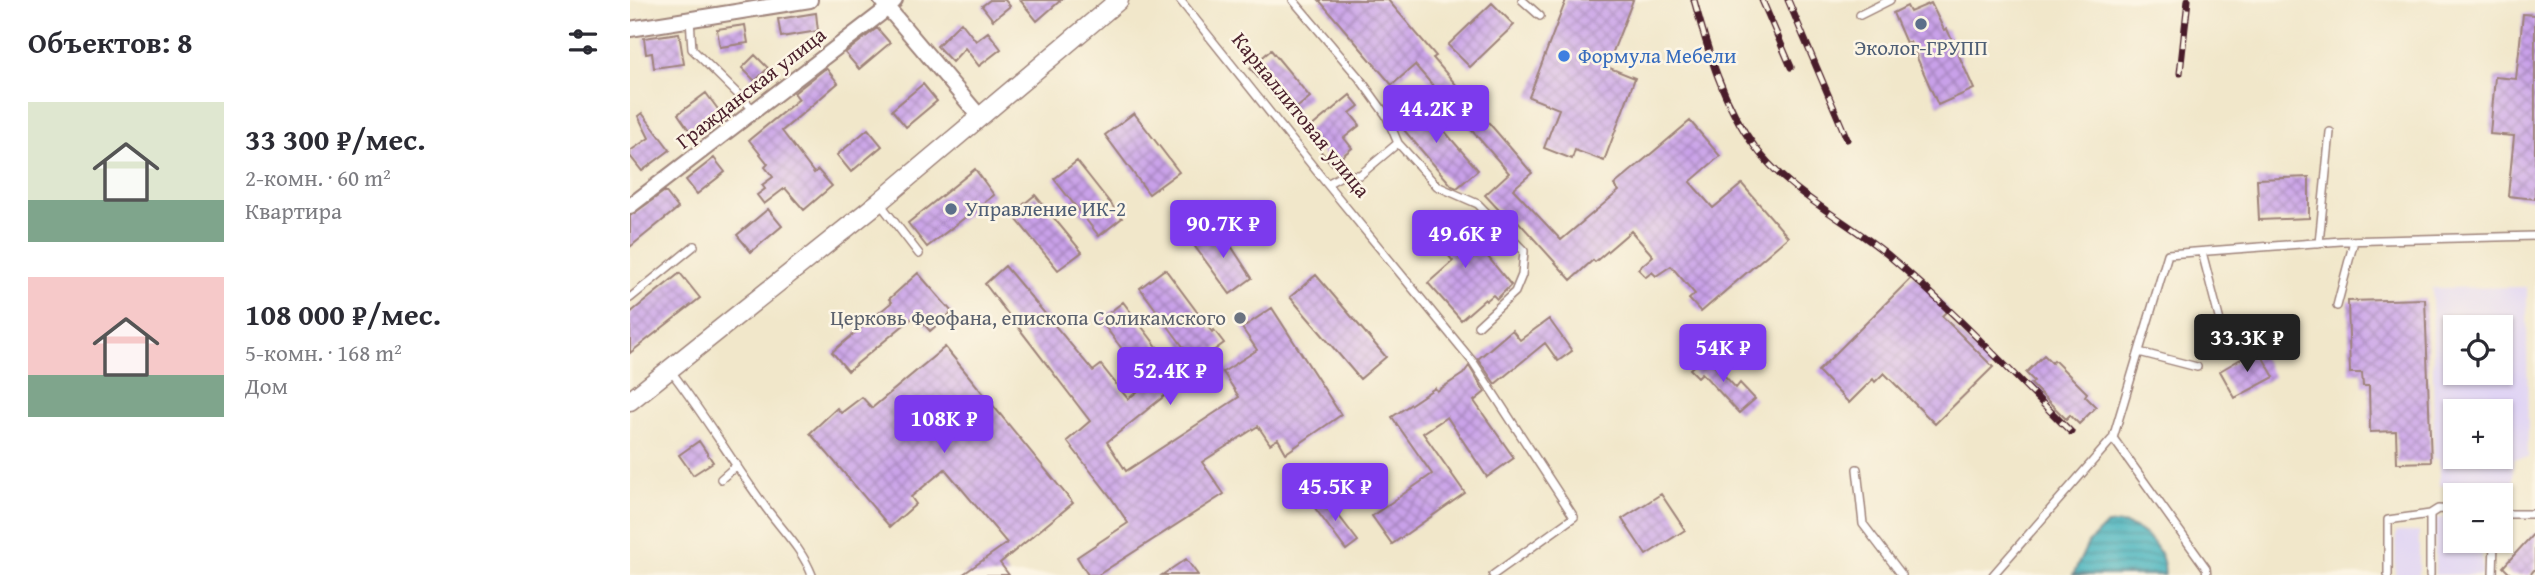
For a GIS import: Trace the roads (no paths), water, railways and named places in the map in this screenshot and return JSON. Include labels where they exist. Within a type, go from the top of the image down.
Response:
[{"type":"street","points":[[630,29],[808,0]]},
{"type":"street","points":[[630,401],[879,202],[1119,0]]},
{"type":"street","points":[[888,3],[981,118]]},
{"type":"street","name":"Гражданская улица","points":[[630,206],[756,112],[888,3]]},
{"type":"lane","name":"Карналлитовая улица","points":[[1180,0],[1474,362],[1574,517],[1493,575]]},
{"type":"lane","points":[[1293,0],[1360,79],[1386,116],[1398,143],[1437,186],[1478,204],[1524,251],[1522,275],[1515,292],[1478,326]]},
{"type":"lane","points":[[1522,0],[1540,16]]},
{"type":"lane","points":[[1860,15],[1890,0]]},
{"type":"lane","points":[[690,19],[692,49],[756,112]]},
{"type":"lane","points":[[2319,243],[2330,132]]},
{"type":"lane","points":[[1327,184],[1343,174],[1360,175],[1398,143]]},
{"type":"lane","points":[[879,202],[919,254]]},
{"type":"lane","points":[[1993,575],[2113,438],[2168,254],[2354,241],[2535,236]]},
{"type":"lane","points":[[2337,306],[2354,241]]},
{"type":"lane","points":[[630,298],[694,246]]},
{"type":"lane","points":[[2202,252],[2224,337]]},
{"type":"lane","points":[[2139,352],[2197,367]]},
{"type":"lane","points":[[670,369],[766,509],[796,544],[812,575]]},
{"type":"lane","points":[[2113,438],[2206,568],[2207,575]]},
{"type":"lane","points":[[721,479],[737,465]]},
{"type":"lane","points":[[1857,469],[1863,524],[1902,575]]},
{"type":"lane","points":[[2388,575],[2388,520],[2430,514],[2443,509]]},
{"type":"lane","points":[[2513,513],[2535,514]]},
{"type":"lane","points":[[2430,514],[2430,575]]},
{"type":"lane","points":[[2493,575],[2494,553]]},
{"type":"water","points":[[2107,524],[2128,525],[2150,539],[2159,552],[2165,575],[2073,575],[2088,543]]},
{"type":"railway","points":[[1694,0],[1725,95],[1755,147],[1800,192],[1870,241],[1911,275],[2071,432]]},
{"type":"railway","points":[[1762,0],[1791,67]]},
{"type":"railway","points":[[1788,0],[1847,139]]},
{"type":"railway","points":[[2180,73],[2188,0]]},
{"type":"place","name":"Эколог-ГРУПП","points":[[1921,24]]},
{"type":"place","name":"Формула Мебели","points":[[1564,56]]},
{"type":"place","name":"Управление ИК-2","points":[[951,209]]},
{"type":"place","name":"Церковь Феофана, епископа Соликамского","points":[[1240,318]]}]
